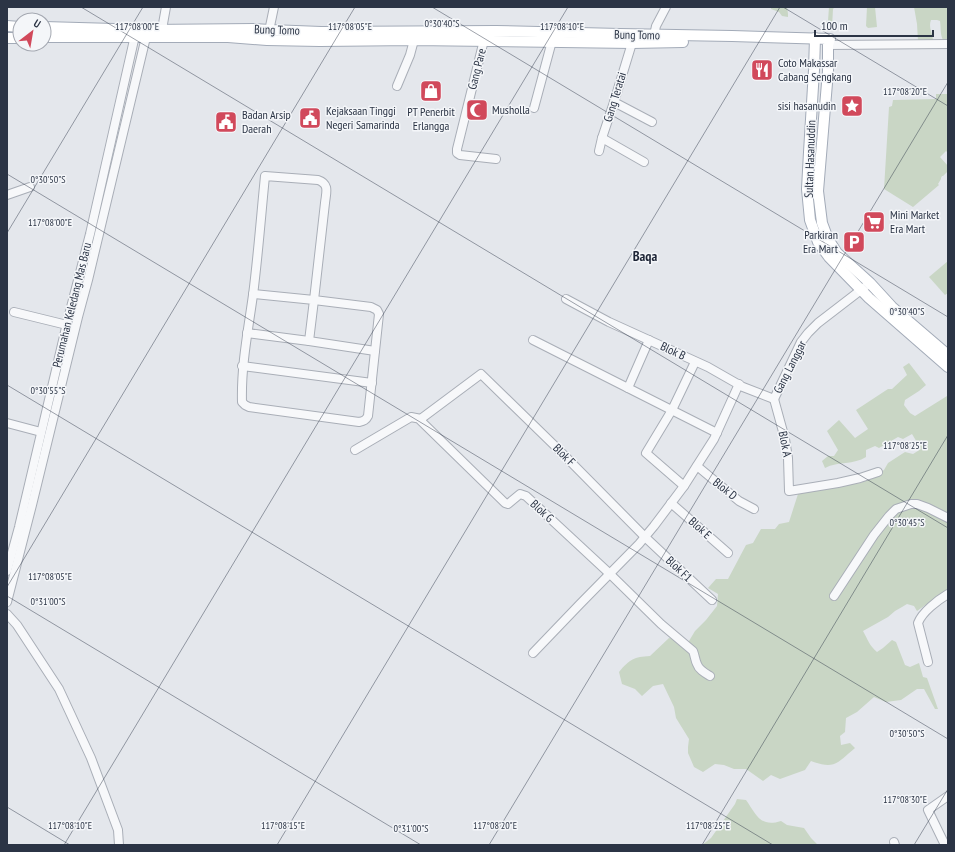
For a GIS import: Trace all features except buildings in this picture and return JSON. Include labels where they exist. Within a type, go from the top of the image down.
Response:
[{"type":"main road","name":"Bung Tomo","points":[[52,28],[141,34]]},
{"type":"main road","name":"Bung Tomo","points":[[269,35],[375,41],[414,40],[496,31],[653,39],[829,42]]},
{"type":"main road","name":"Bung Tomo","points":[[52,37],[161,34],[228,37],[321,32],[455,35],[484,40],[632,43],[653,39]]},
{"type":"main road","name":"Sultan Hasanuddin","points":[[815,41],[807,189],[810,220],[818,242],[829,257],[869,298],[948,367]]},
{"type":"main road","name":"Sultan Hasanuddin","points":[[829,42],[818,191],[822,223],[828,239],[837,253],[870,283],[892,307],[948,355]]},
{"type":"main road","points":[[814,70],[828,71]]},
{"type":"main road","points":[[809,152],[821,153]]},
{"type":"street","points":[[161,34],[166,7]]},
{"type":"street","points":[[269,35],[274,7]]},
{"type":"street","points":[[653,39],[656,26],[666,7]]},
{"type":"street","points":[[7,602],[88,280],[141,34]]},
{"type":"street","name":"Perumahan Keledang Mas Baru","points":[[7,571],[19,527],[69,315],[141,34]]},
{"type":"street","points":[[397,86],[414,40]]},
{"type":"street","name":"Gang Pare","points":[[484,40],[457,152],[460,155],[496,160]]},
{"type":"street","points":[[534,108],[552,41]]},
{"type":"street","name":"Bung Tomo","points":[[829,42],[845,44],[948,44]]},
{"type":"street","name":"Gang Teratai","points":[[599,151],[632,43]]},
{"type":"street","points":[[614,102],[652,122]]},
{"type":"street","points":[[602,138],[644,162]]},
{"type":"street","points":[[253,294],[314,300],[371,307],[377,310],[379,314],[368,416],[366,420],[359,422],[249,407],[242,402],[242,366],[253,294],[265,176],[318,180],[324,183],[327,190],[314,300],[309,341]]},
{"type":"street","points":[[7,195],[30,187]]},
{"type":"street","name":"Gang Langgar","points":[[774,399],[801,342],[808,333],[818,322],[870,283]]},
{"type":"street","name":"Blok B","points":[[566,299],[609,322],[719,373],[753,391],[774,399]]},
{"type":"street","points":[[14,312],[67,325]]},
{"type":"street","points":[[69,315],[78,317]]},
{"type":"street","points":[[247,333],[375,351]]},
{"type":"street","points":[[533,340],[717,433]]},
{"type":"street","points":[[628,388],[649,340]]},
{"type":"street","points":[[684,486],[646,452],[672,410],[695,362]]},
{"type":"street","points":[[242,366],[372,383]]},
{"type":"street","name":"Blok F","points":[[421,420],[481,374],[645,537]]},
{"type":"street","points":[[533,653],[639,544],[684,486],[717,433],[738,384]]},
{"type":"street","name":"Blok A","points":[[774,399],[785,438],[788,458],[789,491],[838,483],[878,472]]},
{"type":"street","points":[[355,450],[411,417],[421,420]]},
{"type":"street","name":"Blok G","points":[[421,420],[505,503],[508,504],[520,494],[526,496],[610,574]]},
{"type":"street","points":[[7,423],[41,432]]},
{"type":"street","name":"Blok D","points":[[697,466],[739,501],[754,509]]},
{"type":"street","name":"Blok E","points":[[671,503],[728,553]]},
{"type":"street","points":[[834,596],[874,535],[896,509],[911,504],[917,504],[948,518]]},
{"type":"street","name":"Blok F1","points":[[645,537],[712,600]]},
{"type":"street","points":[[610,574],[692,651],[700,669],[710,676]]},
{"type":"street","points":[[928,662],[918,623],[930,608],[942,597],[948,594]]},
{"type":"street","points":[[7,614],[17,625],[59,689],[91,758],[118,830],[119,845]]},
{"type":"street","points":[[945,845],[928,810],[948,796]]},
{"type":"green space","points":[[771,7],[787,7],[788,17],[782,16],[779,12],[771,9]]},
{"type":"green space","points":[[829,7],[839,7],[833,9],[832,27],[825,27],[825,22],[828,21]]},
{"type":"green space","points":[[867,7],[875,7],[877,27],[868,28],[866,26]]},
{"type":"green space","points":[[914,7],[948,7],[948,41],[943,40],[942,38],[940,21],[931,20],[930,25],[933,41],[918,41]]},
{"type":"green space","points":[[936,94],[948,94],[948,153],[946,151],[940,157],[948,166],[948,171],[942,176],[938,184],[939,185],[913,207],[884,189],[889,107],[892,106],[893,100],[936,99]]},
{"type":"green space","points":[[948,261],[948,293],[945,295],[929,277]]},
{"type":"green space","points":[[909,363],[926,385],[905,400],[904,405],[910,413],[915,416],[947,396],[948,401],[948,589],[917,611],[914,606],[907,604],[863,631],[870,645],[877,652],[892,640],[896,642],[905,665],[910,667],[919,663],[923,677],[927,678],[938,709],[935,709],[924,689],[917,689],[901,700],[886,702],[874,697],[857,712],[846,718],[845,732],[840,736],[841,745],[850,743],[855,748],[835,764],[825,765],[811,761],[805,770],[780,779],[771,775],[763,781],[746,769],[734,769],[724,765],[715,764],[703,772],[694,767],[688,753],[689,739],[676,718],[674,707],[663,684],[653,686],[642,696],[635,689],[622,684],[619,672],[626,664],[633,660],[640,657],[650,656],[669,638],[689,641],[695,631],[717,606],[718,594],[708,588],[716,579],[728,579],[746,545],[753,543],[761,529],[775,529],[779,524],[789,522],[798,494],[817,489],[861,483],[884,470],[888,463],[905,452],[913,454],[921,449],[912,434],[903,439],[898,437],[879,448],[875,446],[866,450],[866,457],[856,461],[835,464],[825,468],[822,461],[828,456],[834,456],[838,450],[827,431],[839,420],[855,438],[868,429],[856,410],[888,389],[892,389],[907,375],[903,367]]},
{"type":"green space","points":[[737,799],[746,800],[756,815],[763,821],[774,823],[781,821],[787,825],[804,828],[818,845],[702,845],[711,838]]},
{"type":"place","name":"Coto Makassar Cabang Sengkang","points":[[762,70]]},
{"type":"place","name":"PT Penerbit Erlangga","points":[[431,91]]},
{"type":"place","name":"sisi hasanudin","points":[[852,106]]},
{"type":"place","name":"Musholla","points":[[477,110]]},
{"type":"place","name":"Kejaksaan Tinggi Negeri Samarinda","points":[[310,118]]},
{"type":"place","name":"Badan Arsip Daerah","points":[[226,122]]},
{"type":"place","name":"Mini Market Era Mart","points":[[874,222]]},
{"type":"place","name":"Parkiran Era Mart","points":[[854,242]]},
{"type":"district","name":"Baqa","points":[[645,256]]}]
